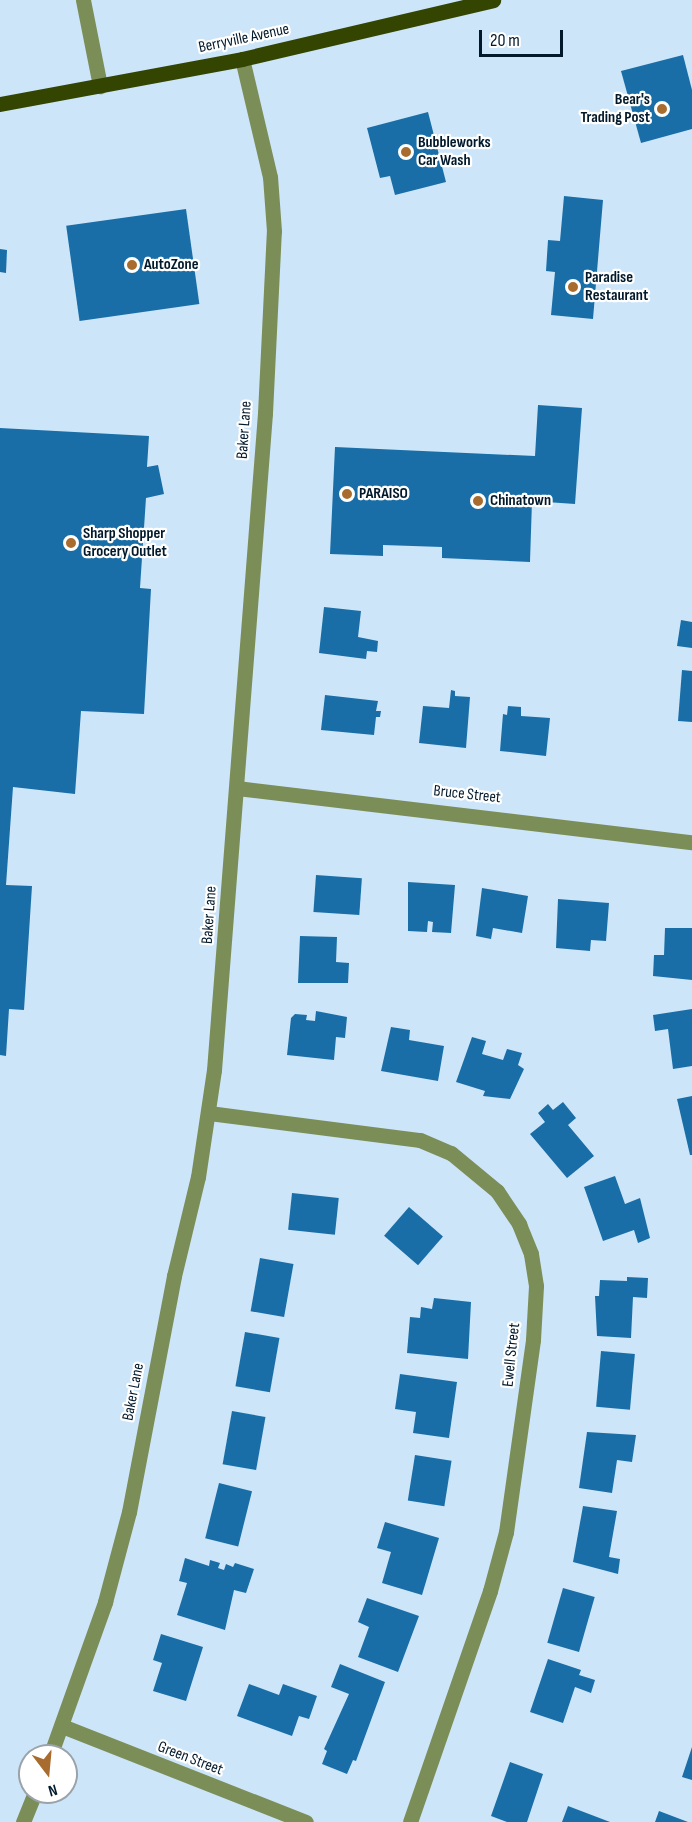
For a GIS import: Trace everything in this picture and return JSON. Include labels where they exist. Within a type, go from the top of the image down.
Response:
[{"type":"main road","name":"Berryville Avenue","points":[[0,104],[242,59],[493,0]]},
{"type":"street","points":[[83,0],[100,86]]},
{"type":"street","name":"Baker Lane","points":[[55,1744],[122,1542],[208,1113],[237,788],[274,231],[270,177],[242,59]]},
{"type":"street","name":"Bruce Street","points":[[237,788],[692,842]]},
{"type":"street","name":"Ewell Street","points":[[208,1113],[420,1140],[451,1153],[497,1191],[519,1224],[531,1254],[536,1286],[533,1340],[506,1533],[490,1591],[410,1822]]},
{"type":"street","name":"Green Street","points":[[62,1726],[306,1822]]},
{"type":"street","points":[[23,1822],[30,1804]]},
{"type":"building","name":"Bear's Trading Post","points":[[683,55],[692,90],[692,129],[641,143],[621,71]]},
{"type":"building","name":"Bubbleworks Car Wash","points":[[428,112],[446,182],[395,195],[390,176],[380,178],[367,128]]},
{"type":"building","points":[[564,196],[603,200],[593,319],[551,315],[555,272],[546,271],[548,240],[560,241]]},
{"type":"building","name":"AutoZone","points":[[186,209],[199,304],[80,321],[66,226]]},
{"type":"building","points":[[0,249],[7,250],[6,273],[0,272]]},
{"type":"building","points":[[538,405],[582,408],[575,504],[532,501],[530,562],[442,558],[442,547],[383,545],[383,556],[330,554],[335,447],[535,456]]},
{"type":"building","name":"Sharp Shopper Grocery Outlet","points":[[0,428],[149,436],[147,467],[158,465],[164,494],[146,498],[140,588],[151,589],[144,714],[81,711],[75,794],[13,787],[6,885],[32,886],[24,1010],[9,1009],[6,1056],[0,1055]]},
{"type":"building","points":[[324,607],[361,611],[358,637],[378,641],[377,652],[367,651],[366,659],[319,653]]},
{"type":"building","points":[[681,620],[692,622],[692,648],[677,646]]},
{"type":"building","points":[[682,670],[692,671],[692,722],[678,721]]},
{"type":"building","points":[[451,690],[455,691],[455,696],[470,697],[466,748],[419,743],[423,706],[449,708]]},
{"type":"building","points":[[325,695],[378,701],[376,711],[381,711],[380,717],[376,717],[374,735],[321,730]]},
{"type":"building","points":[[508,706],[521,707],[521,716],[550,718],[546,756],[500,751],[503,714],[507,715]]},
{"type":"building","points":[[316,875],[362,878],[359,915],[313,912]]},
{"type":"building","points":[[408,882],[455,885],[451,933],[432,932],[433,922],[428,921],[427,932],[408,931]]},
{"type":"building","points":[[482,888],[528,896],[522,933],[493,928],[491,939],[476,936]]},
{"type":"building","points":[[558,899],[609,903],[606,941],[591,940],[590,951],[556,948]]},
{"type":"building","points":[[665,928],[692,928],[692,980],[653,976],[654,955],[664,955]]},
{"type":"building","points":[[300,936],[337,937],[336,962],[349,963],[348,983],[298,983]]},
{"type":"building","points":[[692,1009],[692,1066],[673,1069],[668,1029],[655,1031],[653,1015]]},
{"type":"building","points":[[316,1011],[347,1017],[345,1038],[336,1037],[334,1060],[287,1055],[291,1018],[295,1014],[307,1015],[306,1020],[315,1021]]},
{"type":"building","points":[[391,1027],[410,1030],[409,1040],[444,1046],[438,1081],[381,1071]]},
{"type":"building","points":[[472,1037],[486,1041],[482,1054],[503,1060],[507,1049],[522,1053],[518,1065],[524,1069],[510,1099],[483,1096],[485,1091],[456,1082]]},
{"type":"building","points":[[692,1096],[692,1155],[690,1155],[677,1099]]},
{"type":"building","points":[[563,1102],[576,1118],[568,1125],[594,1156],[567,1178],[530,1134],[545,1122],[538,1113],[548,1104],[553,1110]]},
{"type":"building","points":[[615,1176],[625,1204],[640,1198],[650,1238],[638,1243],[634,1230],[603,1241],[584,1187]]},
{"type":"building","points":[[292,1193],[339,1198],[335,1235],[288,1230]]},
{"type":"building","points":[[409,1207],[443,1237],[418,1265],[384,1236]]},
{"type":"building","points":[[260,1258],[293,1264],[284,1317],[251,1311]]},
{"type":"building","points":[[627,1277],[648,1278],[647,1298],[633,1297],[631,1338],[597,1336],[595,1296],[599,1296],[600,1280],[627,1281]]},
{"type":"building","points":[[434,1298],[471,1302],[468,1359],[407,1353],[410,1317],[420,1318],[421,1307],[432,1309]]},
{"type":"building","points":[[245,1332],[279,1338],[270,1392],[235,1386]]},
{"type":"building","points":[[601,1351],[635,1354],[630,1410],[596,1407]]},
{"type":"building","points":[[400,1374],[457,1382],[449,1438],[413,1433],[416,1412],[395,1409]]},
{"type":"building","points":[[232,1411],[265,1417],[256,1470],[223,1464]]},
{"type":"building","points":[[587,1432],[636,1435],[632,1462],[617,1460],[612,1493],[579,1488]]},
{"type":"building","points":[[415,1455],[452,1461],[444,1506],[408,1500]]},
{"type":"building","points":[[219,1483],[252,1491],[238,1547],[205,1538]]},
{"type":"building","points":[[583,1506],[617,1511],[609,1557],[620,1559],[618,1574],[573,1562]]},
{"type":"building","points":[[385,1522],[439,1538],[422,1595],[382,1583],[391,1552],[377,1548]]},
{"type":"building","points":[[185,1558],[209,1566],[210,1560],[220,1563],[218,1568],[224,1570],[226,1564],[233,1567],[235,1563],[254,1569],[246,1593],[234,1590],[225,1630],[177,1615],[187,1583],[179,1581]]},
{"type":"building","points":[[563,1588],[595,1597],[579,1652],[547,1643]]},
{"type":"building","points":[[367,1598],[419,1616],[398,1672],[358,1657],[369,1627],[358,1622]]},
{"type":"building","points":[[161,1634],[203,1647],[186,1701],[153,1691],[162,1663],[153,1660]]},
{"type":"building","points":[[548,1659],[581,1670],[579,1675],[595,1680],[591,1693],[575,1687],[563,1723],[530,1712]]},
{"type":"building","points":[[340,1664],[385,1682],[356,1761],[353,1760],[347,1774],[322,1764],[327,1751],[324,1749],[349,1694],[331,1687]]},
{"type":"building","points":[[249,1684],[279,1695],[283,1684],[317,1696],[309,1719],[299,1716],[292,1736],[237,1716]]},
{"type":"building","points":[[692,1747],[692,1780],[682,1777]]},
{"type":"building","points":[[510,1762],[543,1774],[527,1822],[507,1822],[491,1816]]},
{"type":"building","points":[[568,1806],[610,1822],[562,1822]]},
{"type":"building","points":[[659,1811],[688,1822],[655,1822]]},
{"type":"place","name":"Bear's Trading Post","points":[[662,109]]},
{"type":"place","name":"Bubbleworks Car Wash","points":[[406,152]]},
{"type":"place","name":"AutoZone","points":[[132,265]]},
{"type":"place","name":"Paradise Restaurant","points":[[573,287]]},
{"type":"place","name":"PARAISO","points":[[347,494]]},
{"type":"place","name":"Chinatown","points":[[478,501]]},
{"type":"place","name":"Sharp Shopper Grocery Outlet","points":[[71,543]]}]
